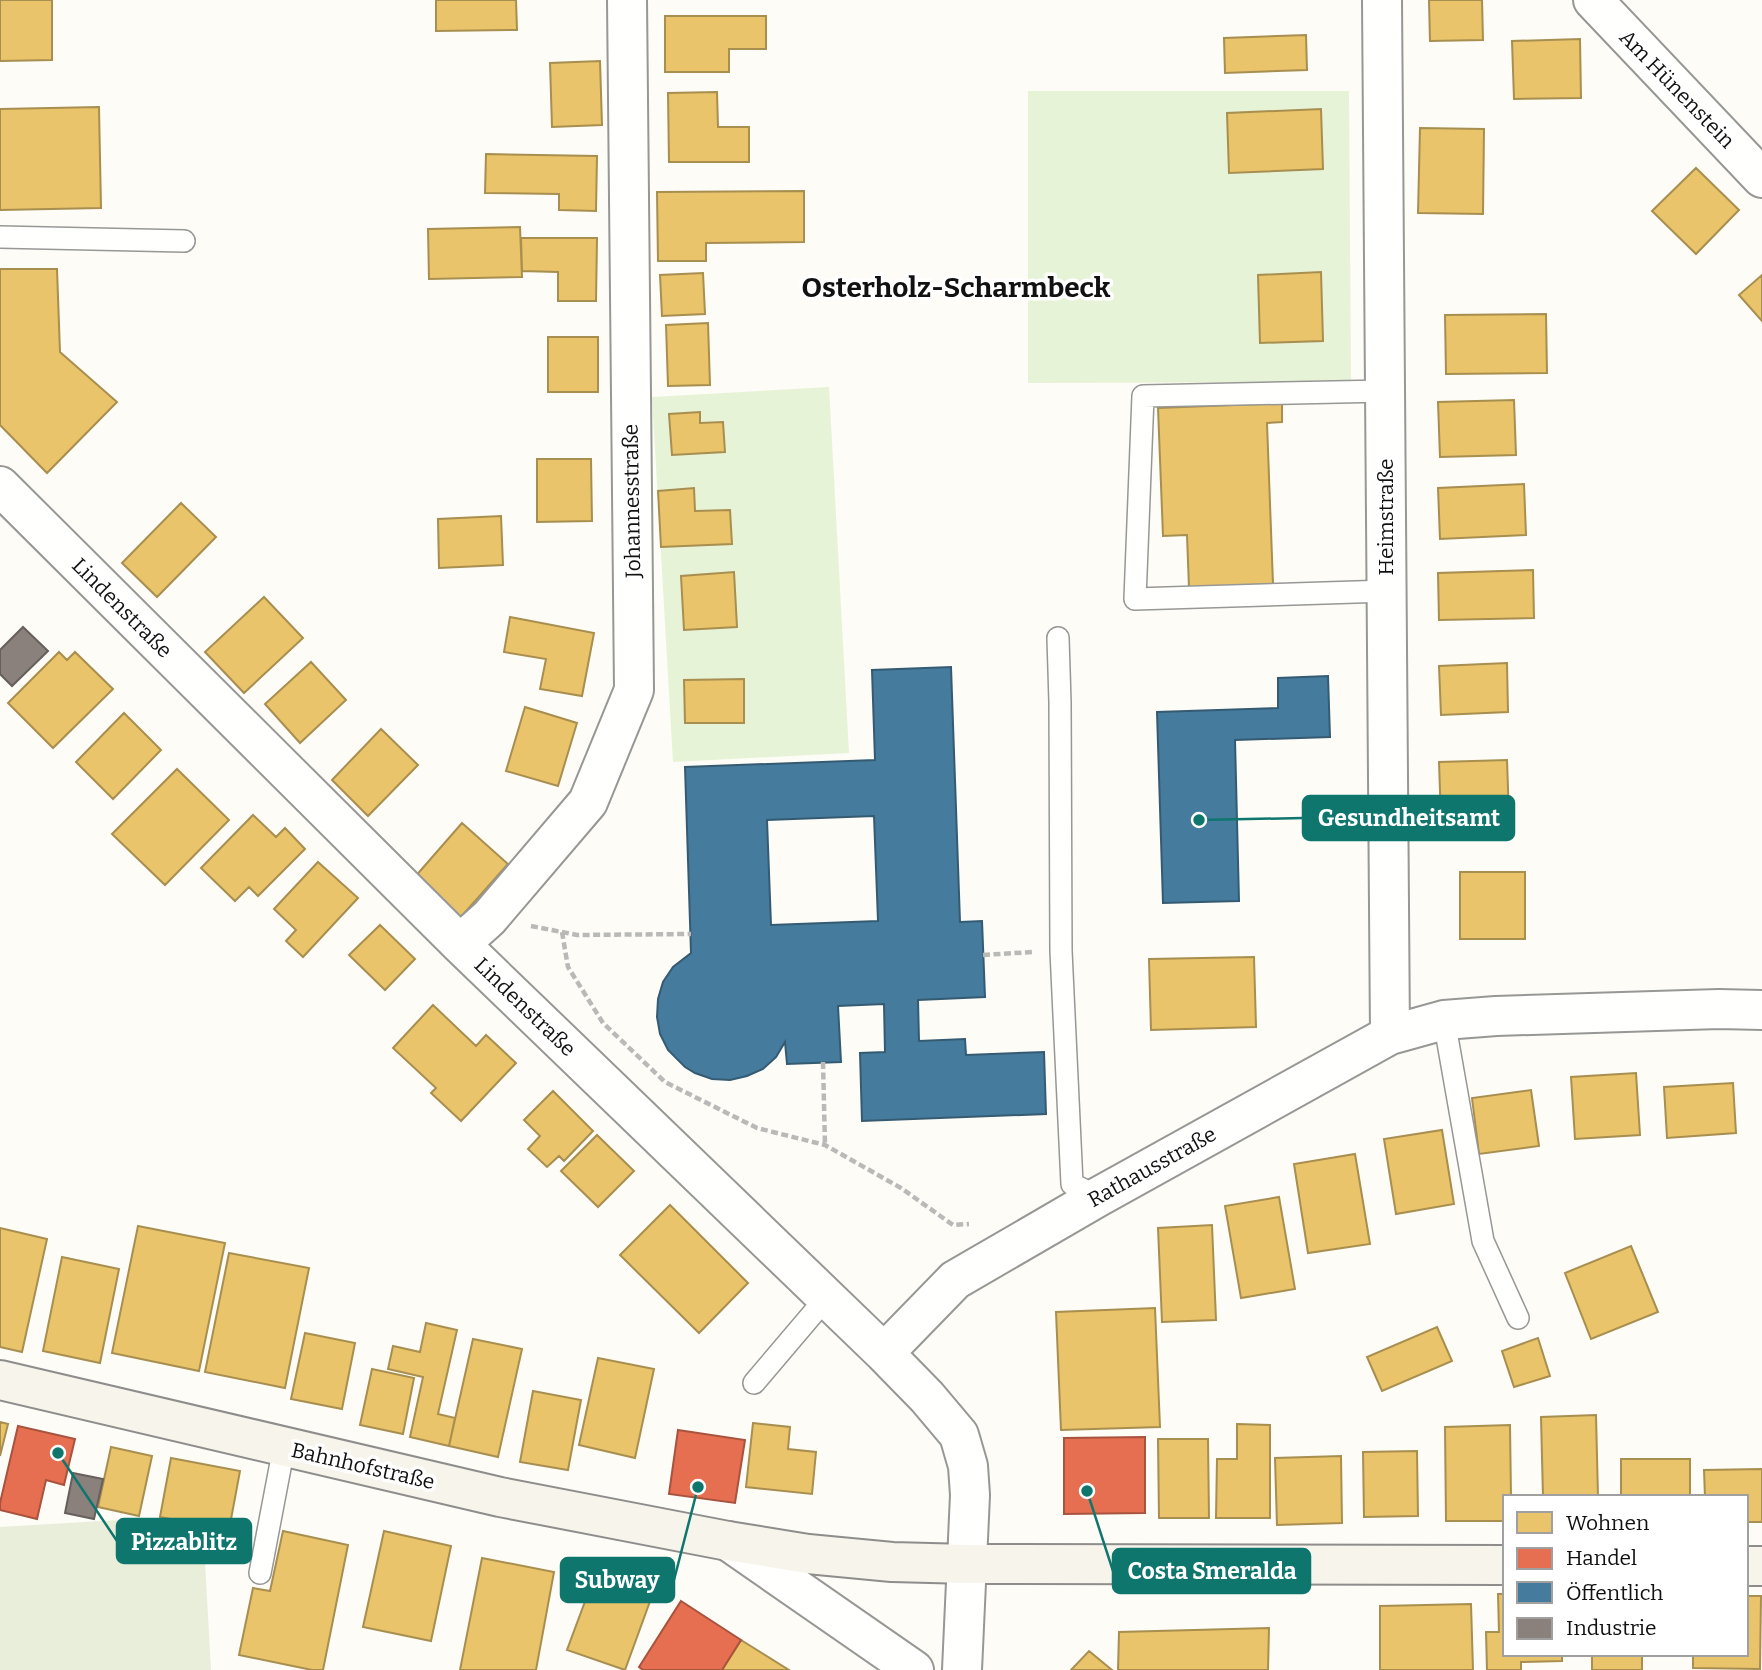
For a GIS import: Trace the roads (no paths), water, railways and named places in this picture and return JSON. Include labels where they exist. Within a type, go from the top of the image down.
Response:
[{"type":"street","name":"Johannesstraße","points":[[460,944],[489,918],[588,802],[634,690],[627,0]]},
{"type":"street","name":"Heimstraße","points":[[1382,0],[1390,1035]]},
{"type":"street","name":"Am Hünenstein","points":[[1592,0],[1762,178]]},
{"type":"street","name":"Lindenstraße","points":[[0,486],[460,944],[827,1297],[926,1397],[959,1435],[968,1466],[968,1564]]},
{"type":"street","name":"Rathausstraße","points":[[884,1353],[955,1280],[1098,1197],[1390,1035],[1444,1020],[1496,1016],[1762,1010]]},
{"type":"street","name":"Bahnhofstraße","points":[[0,1380],[500,1497],[728,1541],[832,1557],[968,1564],[1503,1565]]},
{"type":"street","name":"Bahnhofstraße","points":[[728,1541],[914,1670]]},
{"type":"street","points":[[962,1670],[968,1564]]},
{"type":"lane","points":[[0,237],[184,240]]},
{"type":"lane","points":[[1385,391],[1143,396],[1135,599],[1387,591]]},
{"type":"lane","points":[[1058,638],[1061,951],[1072,1184],[1098,1197]]},
{"type":"lane","points":[[1444,1020],[1483,1241],[1518,1318]]},
{"type":"lane","points":[[754,1383],[827,1297]]},
{"type":"lane","points":[[260,1573],[284,1447]]},
{"type":"place","name":"Gesundheitsamt","points":[[1199,820]]},
{"type":"place","name":"Pizzablitz","points":[[58,1453]]},
{"type":"place","name":"Subway","points":[[698,1487]]},
{"type":"place","name":"Costa Smeralda","points":[[1087,1491]]},
{"type":"district","name":"Osterholz-Scharmbeck","points":[[956,287]]}]
